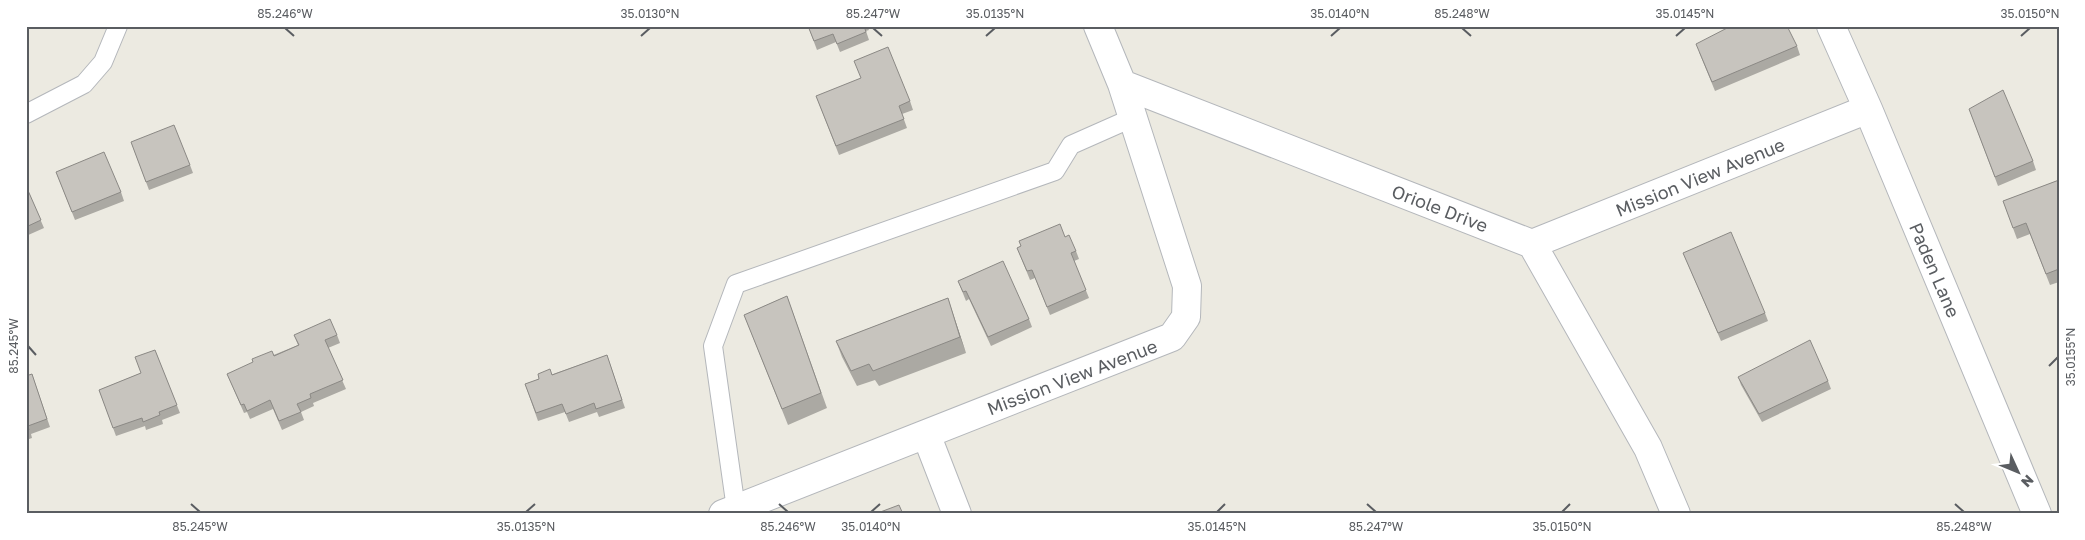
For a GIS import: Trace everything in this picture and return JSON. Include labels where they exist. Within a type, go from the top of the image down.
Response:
[{"type":"street","points":[[1098,26],[1122,84]]},
{"type":"street","name":"Paden Lane","points":[[1831,26],[2037,514]]},
{"type":"street","name":"Mission View Avenue","points":[[730,511],[1172,337],[1186,317],[1187,286],[1122,84]]},
{"type":"street","name":"Oriole Drive","points":[[1122,84],[1532,244]]},
{"type":"street","name":"Mission View Avenue","points":[[1532,244],[1868,110]]},
{"type":"street","points":[[1532,244],[1648,448],[1676,514]]},
{"type":"street","points":[[926,434],[957,514]]},
{"type":"lane","points":[[26,114],[84,84],[103,62],[118,26]]},
{"type":"lane","points":[[730,511],[713,346],[736,284],[1055,171],[1071,145],[1132,118]]},
{"type":"building","points":[[808,26],[864,26],[866,32],[837,44],[833,34],[814,41]]},
{"type":"building","points":[[1731,26],[1787,26],[1797,46],[1712,82],[1696,44]]},
{"type":"building","points":[[888,47],[910,101],[899,106],[904,119],[836,146],[816,96],[861,78],[854,61]]},
{"type":"building","points":[[2003,90],[2033,161],[1995,177],[1969,109]]},
{"type":"building","points":[[174,125],[190,165],[146,182],[131,142]]},
{"type":"building","points":[[104,152],[121,192],[72,212],[56,172]]},
{"type":"building","points":[[2059,180],[2059,269],[2046,274],[2026,223],[2013,228],[2003,201]]},
{"type":"building","points":[[26,186],[41,220],[26,227]]},
{"type":"building","points":[[1060,224],[1065,237],[1069,235],[1076,251],[1071,253],[1086,290],[1047,307],[1032,270],[1027,271],[1017,248],[1021,246],[1019,241]]},
{"type":"building","points":[[1731,232],[1765,313],[1718,333],[1683,253]]},
{"type":"building","points":[[1003,261],[1029,319],[988,337],[966,291],[963,292],[958,281]]},
{"type":"building","points":[[787,296],[821,393],[782,409],[744,315]]},
{"type":"building","points":[[948,298],[960,337],[873,371],[869,364],[851,371],[836,341]]},
{"type":"building","points":[[330,319],[337,335],[325,340],[343,380],[310,394],[311,398],[297,404],[301,412],[279,421],[270,400],[247,411],[244,404],[241,405],[227,374],[253,362],[252,359],[272,351],[274,356],[299,345],[294,335]]},
{"type":"building","points":[[1810,340],[1828,381],[1759,414],[1738,377]]},
{"type":"building","points":[[155,350],[177,405],[159,412],[160,415],[143,422],[142,418],[113,428],[99,390],[141,373],[135,357]]},
{"type":"building","points":[[607,355],[622,400],[596,409],[594,403],[566,414],[562,404],[536,413],[525,384],[539,379],[538,374],[550,369],[552,375]]},
{"type":"building","points":[[32,374],[47,419],[28,426],[29,430],[26,431],[26,376]]},
{"type":"building","points":[[899,505],[903,514],[875,514]]}]
